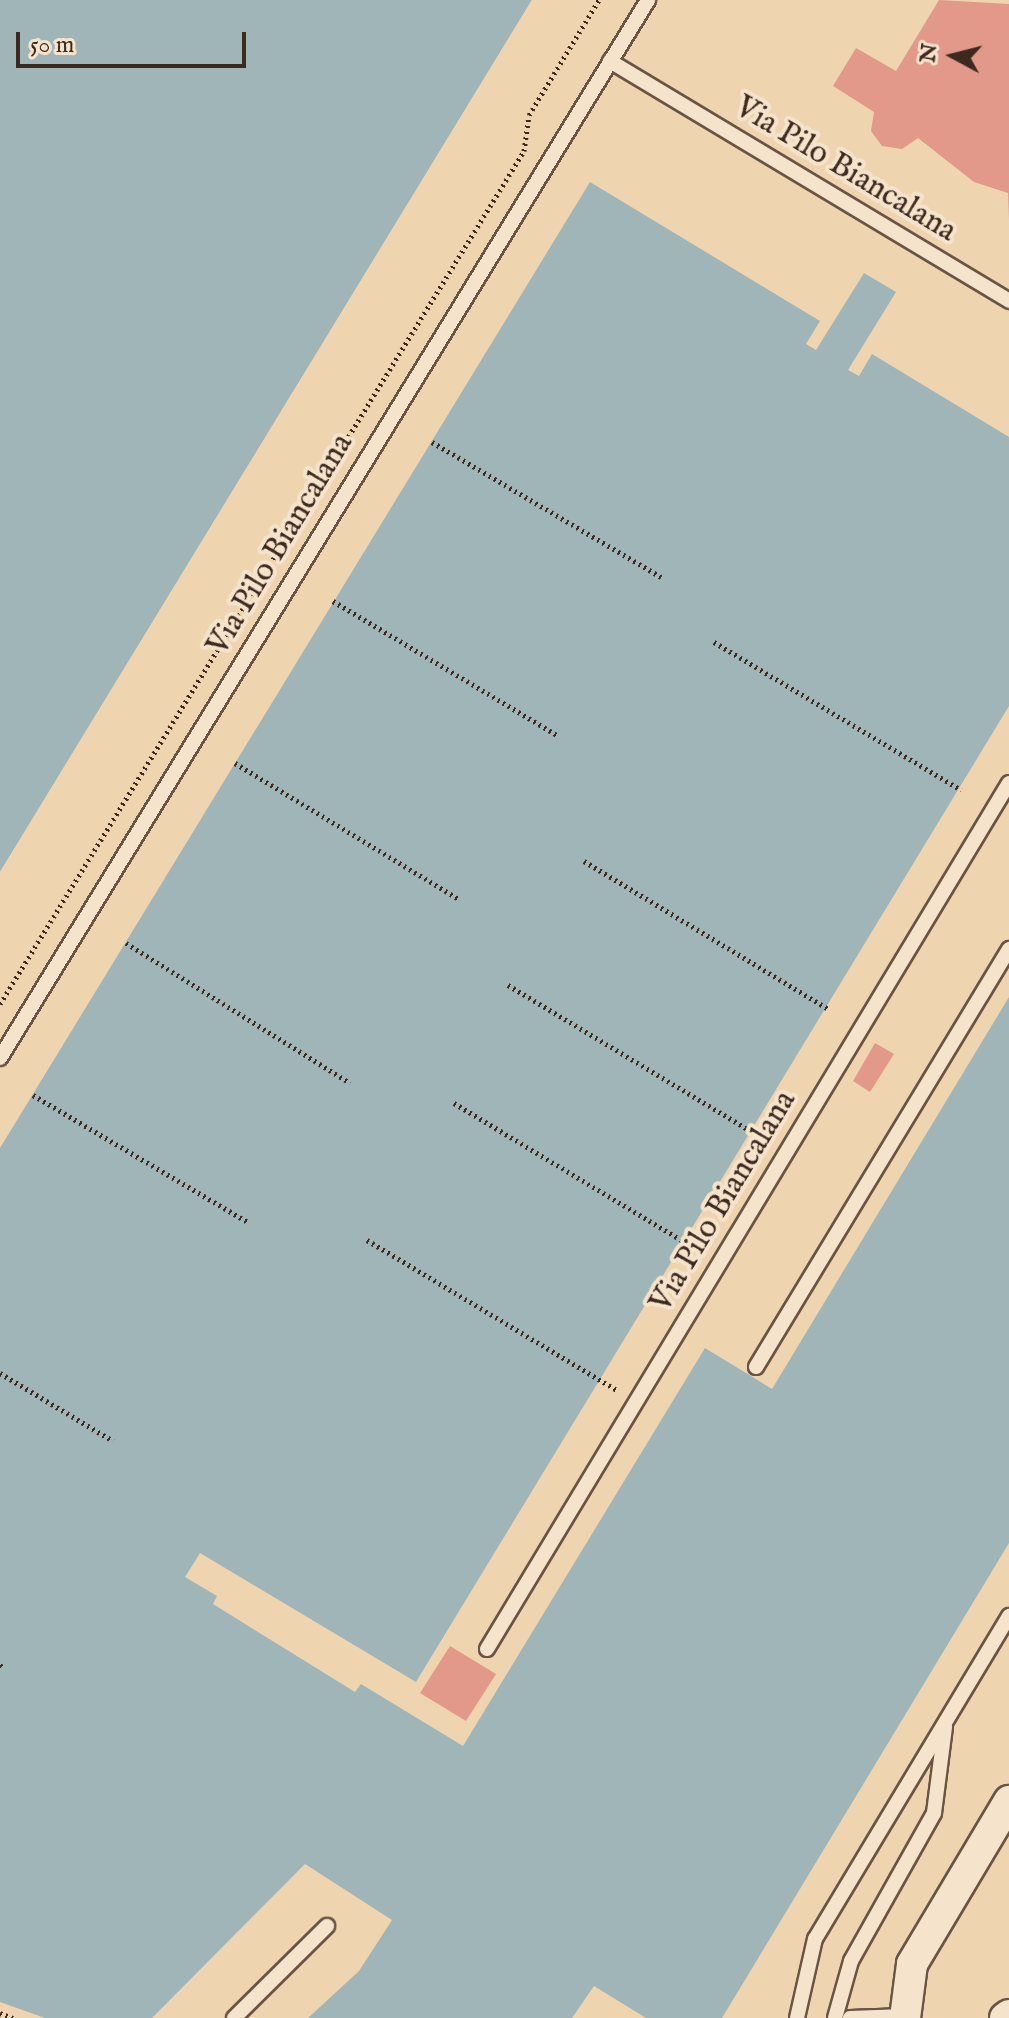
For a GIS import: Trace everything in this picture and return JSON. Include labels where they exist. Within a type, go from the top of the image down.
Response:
[{"type":"street","points":[[904,2017],[912,1964],[1009,1801]]},
{"type":"lane","name":"Via Pilo Biancalana","points":[[0,1058],[648,0]]},
{"type":"lane","name":"Via Pilo Biancalana","points":[[610,61],[1009,301]]},
{"type":"lane","name":"Via Pilo Biancalana","points":[[487,1649],[1009,783]]},
{"type":"lane","points":[[756,1367],[1009,949]]},
{"type":"lane","points":[[797,2018],[815,1939],[1009,1616]]},
{"type":"lane","points":[[835,2018],[851,1961],[934,1813],[946,1721]]},
{"type":"lane","points":[[234,2018],[327,1926]]},
{"type":"lane","points":[[850,2018],[904,2017]]},
{"type":"path","points":[[0,1004],[524,151],[529,115],[599,0]]},
{"type":"path","points":[[432,442],[661,577]]},
{"type":"path","points":[[333,601],[559,736]]},
{"type":"path","points":[[714,642],[961,790]]},
{"type":"path","points":[[235,763],[460,900]]},
{"type":"path","points":[[584,861],[828,1009]]},
{"type":"path","points":[[126,943],[350,1083]]},
{"type":"path","points":[[508,985],[753,1132]]},
{"type":"path","points":[[33,1095],[248,1222]]},
{"type":"path","points":[[454,1103],[686,1243]]},
{"type":"path","points":[[367,1240],[617,1390]]},
{"type":"path","points":[[0,1373],[113,1441]]},
{"type":"path","points":[[0,2013],[13,2018]]},
{"type":"shaded area","points":[[0,0],[532,0],[0,872]]},
{"type":"shaded area","points":[[590,182],[820,321],[806,344],[816,350],[864,273],[896,292],[848,370],[859,376],[872,354],[1009,437],[1009,706],[416,1682],[200,1553],[185,1577],[217,1596],[213,1604],[355,1692],[361,1684],[463,1746],[705,1348],[772,1389],[1009,997],[1009,1543],[722,2018],[646,2018],[594,1986],[572,2018],[308,2018],[359,1971],[392,1920],[305,1864],[152,2018],[45,2018],[0,2002],[0,1148]]},
{"type":"pier","points":[[532,0],[536,0],[0,876],[0,872]]},
{"type":"building","points":[[939,0],[1009,4],[1009,220],[1008,193],[974,182],[918,138],[902,149],[882,146],[871,131],[874,112],[833,86],[856,48],[896,71]]},
{"type":"building","points":[[875,1043],[894,1054],[870,1092],[853,1081]]},
{"type":"building","points":[[450,1646],[496,1674],[466,1721],[420,1693]]}]
